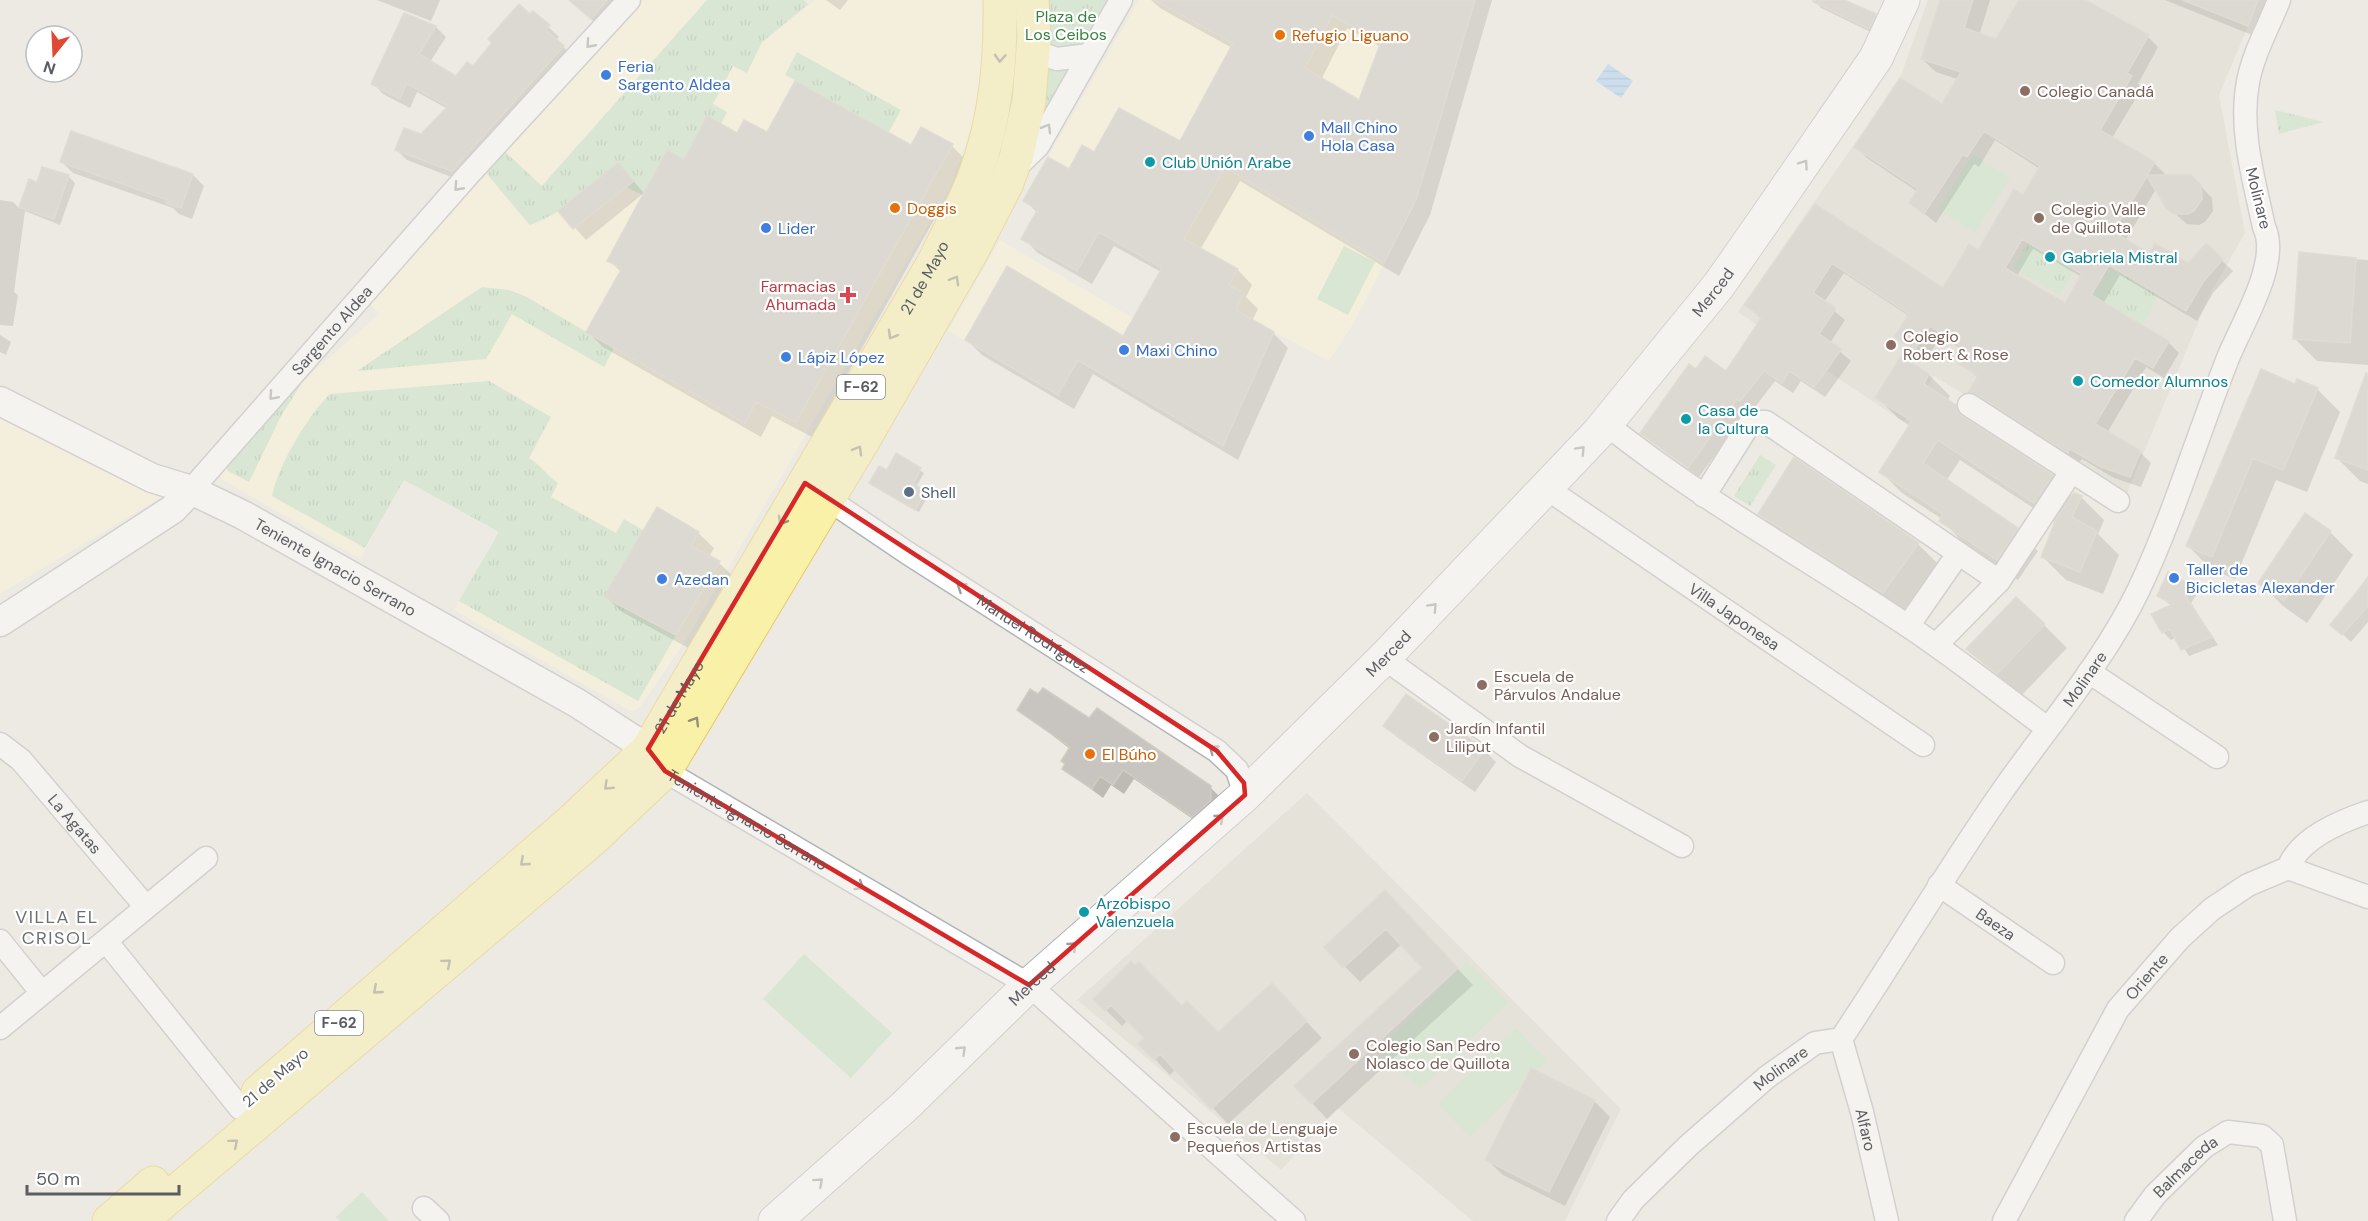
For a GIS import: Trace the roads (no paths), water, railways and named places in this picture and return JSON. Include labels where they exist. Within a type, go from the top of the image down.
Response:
[{"type":"main road","name":"21 de Mayo","points":[[817,491],[973,181],[988,136],[996,94],[1001,38],[1000,0]]},
{"type":"main road","name":"21 de Mayo","points":[[141,1221],[591,841],[656,760],[817,491],[972,251],[1011,173],[1029,101],[1033,51],[1032,0]]},
{"type":"main road","name":"Merced","points":[[775,1221],[905,1106],[1029,985],[1245,795],[1384,658],[1606,424],[1719,285],[1764,222],[1876,58],[1903,0]]},
{"type":"main road","name":"21 de Mayo","points":[[109,1221],[568,824],[656,760]]},
{"type":"street","name":"Sargento Aldea","points":[[0,622],[173,510],[461,183],[630,0]]},
{"type":"street","name":"21 de Mayo","points":[[1011,173],[1038,146],[1121,0]]},
{"type":"street","name":"Molinare","points":[[1618,1221],[1632,1200],[1688,1146],[1767,1077],[1815,1043],[1841,1039],[1939,885],[2047,728],[2089,672],[2139,590],[2265,267],[2268,236],[2264,227],[2247,147],[2245,99],[2248,78],[2279,0]]},
{"type":"street","points":[[1033,51],[1057,58],[1089,55]]},
{"type":"street","name":"Teniente Ignacio Serrano","points":[[0,401],[152,478],[191,490],[243,515],[451,630],[577,703],[656,760],[1029,985],[1294,1221]]},
{"type":"street","points":[[1969,405],[2118,501]]},
{"type":"street","points":[[1704,496],[1748,426],[1754,422],[1766,422],[1999,581]]},
{"type":"street","points":[[1606,424],[1649,458],[1704,496],[1936,645],[2047,728]]},
{"type":"street","points":[[1936,645],[1999,581],[2071,472]]},
{"type":"street","name":"Villa Japonesa","points":[[1546,488],[1923,745]]},
{"type":"street","name":"Manuel Rodríguez","points":[[817,491],[1218,751],[1237,770],[1245,795]]},
{"type":"street","points":[[1908,626],[1958,554]]},
{"type":"street","points":[[1384,658],[1520,756],[1682,846]]},
{"type":"street","points":[[2089,672],[2217,757]]},
{"type":"street","name":"La Agatas","points":[[0,744],[21,760],[146,907]]},
{"type":"street","name":"Oriente","points":[[2004,1221],[2118,1009],[2180,938],[2212,909],[2248,885],[2288,868],[2293,856],[2310,841],[2346,819],[2368,812]]},
{"type":"street","points":[[0,1028],[206,858]]},
{"type":"street","points":[[2288,868],[2368,897]]},
{"type":"street","name":"Baeza","points":[[1939,885],[2053,963]]},
{"type":"street","points":[[0,941],[42,993]]},
{"type":"street","points":[[106,941],[240,1108]]},
{"type":"street","name":"Alfaro","points":[[1841,1039],[1862,1112],[1887,1221]]},
{"type":"street","name":"Balmaceda","points":[[2136,1221],[2154,1195],[2204,1147],[2228,1132],[2236,1132],[2262,1136],[2272,1145],[2285,1221]]},
{"type":"water","points":[[1608,64],[1633,81],[1621,98],[1596,81]]},
{"type":"place","name":"Refugio Liguano","points":[[1280,35]]},
{"type":"place","name":"Feria Sargento Aldea","points":[[606,75]]},
{"type":"place","name":"Colegio Canadá","points":[[2025,91]]},
{"type":"place","name":"Mall Chino Hola Casa","points":[[1309,136]]},
{"type":"place","name":"Club Unión Arabe","points":[[1150,162]]},
{"type":"place","name":"Doggis","points":[[895,208]]},
{"type":"place","name":"Colegio Valle de Quillota","points":[[2039,218]]},
{"type":"place","name":"Lider","points":[[766,228]]},
{"type":"place","name":"Gabriela Mistral","points":[[2050,257]]},
{"type":"place","name":"Farmacias Ahumada","points":[[848,295]]},
{"type":"place","name":"Colegio Robert & Rose","points":[[1891,345]]},
{"type":"place","name":"Maxi Chino","points":[[1124,350]]},
{"type":"place","name":"Lápiz López","points":[[786,357]]},
{"type":"place","name":"Comedor Alumnos","points":[[2078,381]]},
{"type":"place","name":"Casa de la Cultura","points":[[1686,419]]},
{"type":"place","name":"Shell","points":[[909,492]]},
{"type":"place","name":"Taller de Bicicletas Alexander","points":[[2174,578]]},
{"type":"place","name":"Azedan","points":[[662,579]]},
{"type":"place","name":"Escuela de Párvulos Andalue","points":[[1482,685]]},
{"type":"place","name":"Jardín Infantil Liliput","points":[[1434,737]]},
{"type":"place","name":"El Búho","points":[[1090,754]]},
{"type":"place","name":"Arzobispo Valenzuela","points":[[1084,912]]},
{"type":"place","name":"Colegio San Pedro Nolasco de Quillota","points":[[1354,1054]]},
{"type":"place","name":"Escuela de Lenguaje Pequeños Artistas","points":[[1175,1137]]},
{"type":"district","name":"VILLA EL CRISOL","points":[[57,927]]},
{"type":"park label","name":"Plaza de Los Ceibos","points":[[1066,25]]}]
